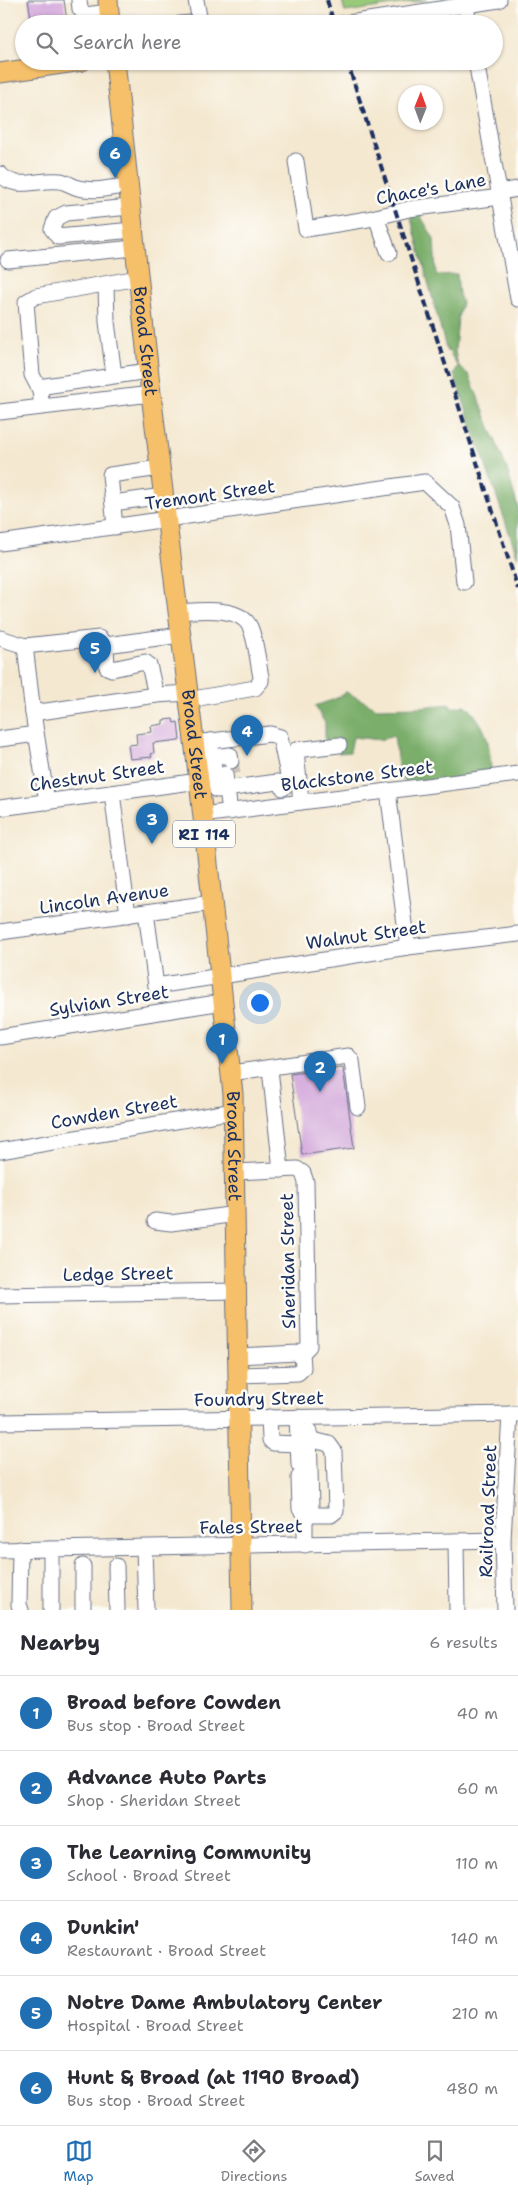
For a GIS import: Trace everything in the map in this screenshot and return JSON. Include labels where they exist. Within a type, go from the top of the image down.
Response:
[{"type":"main road","points":[[0,73],[20,70]]},
{"type":"main road","name":"Broad Street","points":[[116,70],[148,371],[188,697],[202,742],[220,775],[202,815],[234,1111],[242,1610]]},
{"type":"street","points":[[78,0],[80,9],[85,14],[109,12]]},
{"type":"street","points":[[196,0],[199,15]]},
{"type":"street","points":[[395,15],[465,3],[498,0]]},
{"type":"street","points":[[478,70],[518,297]]},
{"type":"street","name":"Chace's Lane","points":[[296,161],[306,229],[518,190]]},
{"type":"street","points":[[0,174],[20,184],[61,181],[76,188],[92,190],[128,184]]},
{"type":"street","points":[[130,207],[66,213],[56,218],[52,229],[58,237],[134,239]]},
{"type":"street","points":[[372,218],[389,253]]},
{"type":"street","points":[[8,260],[134,239]]},
{"type":"street","points":[[42,406],[40,390],[32,375],[26,302],[36,296],[138,278]]},
{"type":"street","points":[[106,285],[106,322],[114,375]]},
{"type":"street","points":[[40,390],[45,386],[148,371]]},
{"type":"street","points":[[0,412],[151,394]]},
{"type":"street","points":[[116,527],[110,475],[160,468]]},
{"type":"street","name":"Tremont Street","points":[[0,542],[425,482],[452,507],[458,525],[464,582]]},
{"type":"street","points":[[113,502],[163,496]]},
{"type":"street","points":[[33,713],[156,695],[188,697],[255,688],[261,681],[261,677],[250,626],[242,619],[222,610],[178,612]]},
{"type":"street","points":[[106,645],[180,635]]},
{"type":"street","points":[[0,638],[25,646],[100,638],[106,645],[107,667],[112,669],[145,662],[149,665],[156,695]]},
{"type":"street","points":[[25,646],[47,802]]},
{"type":"street","points":[[0,739],[36,734]]},
{"type":"street","points":[[230,812],[220,775],[202,742],[270,734],[280,737],[288,780],[280,785],[285,804]]},
{"type":"street","points":[[301,802],[296,750],[339,745]]},
{"type":"street","name":"Blackstone Street","points":[[202,815],[518,774]]},
{"type":"street","name":"Chestnut Street","points":[[0,808],[112,793],[220,775],[280,785]]},
{"type":"street","points":[[388,791],[408,947]]},
{"type":"street","points":[[112,793],[128,915]]},
{"type":"street","name":"Lincoln Avenue","points":[[0,932],[212,903]]},
{"type":"street","name":"Walnut Street","points":[[146,912],[156,986],[408,947],[518,934]]},
{"type":"street","name":"Sylvian Street","points":[[0,1037],[223,1002]]},
{"type":"street","points":[[231,1073],[348,1056],[352,1061],[358,1107]]},
{"type":"street","points":[[270,1068],[281,1170]]},
{"type":"street","name":"Cowden Street","points":[[0,1151],[234,1111]]},
{"type":"street","name":"Sheridan Street","points":[[235,1172],[297,1168],[303,1173],[306,1182],[309,1346],[302,1352],[238,1356]]},
{"type":"street","points":[[155,1221],[171,1224],[236,1214]]},
{"type":"street","name":"Ledge Street","points":[[0,1295],[237,1291]]},
{"type":"street","points":[[239,1375],[298,1373],[303,1368],[302,1352]]},
{"type":"street","name":"Foundry Street","points":[[0,1422],[514,1414]]},
{"type":"street","name":"Railroad Street","points":[[505,1610],[503,1540],[514,1414]]},
{"type":"street","points":[[269,1417],[270,1440],[274,1443],[304,1441],[329,1444],[334,1451],[336,1511],[331,1515],[305,1515]]},
{"type":"street","points":[[303,1417],[311,1508],[305,1515]]},
{"type":"street","points":[[304,1441],[299,1471],[300,1509],[305,1515],[305,1545]]},
{"type":"street","name":"Fales Street","points":[[0,1550],[503,1540]]},
{"type":"street","points":[[456,1542],[457,1610]]},
{"type":"street","points":[[144,1548],[146,1610]]},
{"type":"street","points":[[20,1549],[19,1605],[21,1610]]},
{"type":"street","points":[[51,1549],[51,1610]]},
{"type":"street","points":[[82,1566],[83,1610]]},
{"type":"street","points":[[116,1566],[117,1610]]},
{"type":"green space","points":[[342,0],[427,0],[345,12]]},
{"type":"green space","points":[[419,213],[434,239],[436,275],[457,274],[462,303],[458,317],[455,351],[458,366],[448,350],[447,352],[410,215]]},
{"type":"green space","points":[[458,366],[469,375],[507,469],[518,508],[518,558],[454,374]]},
{"type":"green space","points":[[346,692],[377,708],[450,704],[452,708],[466,705],[480,723],[487,739],[492,780],[409,791],[404,779],[400,780],[394,736],[380,740],[353,737],[350,752],[338,753],[325,740],[325,723],[315,706],[335,699]]},
{"type":"building","points":[[28,0],[64,0],[66,15],[30,15]]},
{"type":"building","points":[[173,719],[174,723],[178,722],[180,740],[153,743],[154,753],[151,754],[152,757],[130,759],[128,745],[137,744],[136,734],[152,732],[151,726],[163,724],[163,720]]},
{"type":"building","points":[[343,1068],[354,1148],[302,1155],[290,1074]]},
{"type":"tunnel","points":[[231,761],[233,774]]},
{"type":"railway","points":[[327,0],[331,15]]},
{"type":"railway","points":[[350,70],[518,589]]},
{"type":"place","name":"Hunt & Broad (at 1190 Broad)","points":[[115,178]]},
{"type":"place","name":"Notre Dame Ambulatory Center","points":[[95,673]]},
{"type":"place","name":"Dunkin'","points":[[247,756]]},
{"type":"place","name":"The Learning Community","points":[[152,844]]},
{"type":"place","name":"Broad before Cowden","points":[[222,1064]]},
{"type":"place","name":"Advance Auto Parts","points":[[320,1092]]}]
